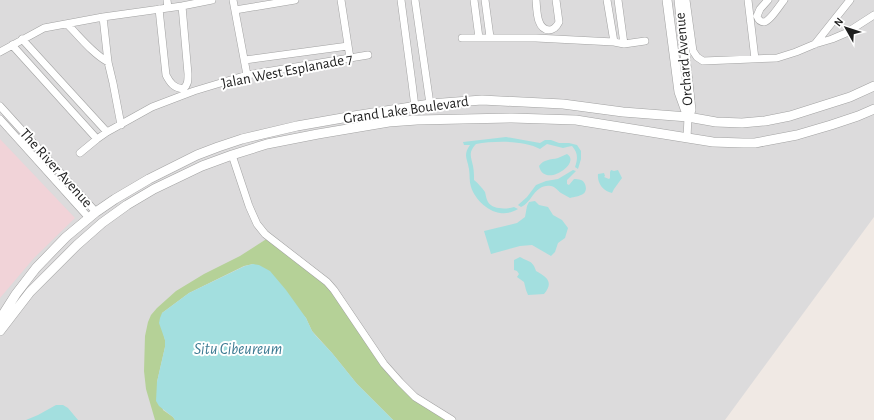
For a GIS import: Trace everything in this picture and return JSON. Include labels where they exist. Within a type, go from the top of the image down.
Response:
[{"type":"street","points":[[167,0],[168,8]]},
{"type":"street","points":[[0,52],[44,28],[212,0]]},
{"type":"street","points":[[233,0],[247,75]]},
{"type":"street","points":[[236,10],[295,0]]},
{"type":"street","points":[[341,0],[350,58]]},
{"type":"street","points":[[401,0],[414,107]]},
{"type":"street","points":[[415,0],[430,104]]},
{"type":"street","points":[[474,0],[479,38]]},
{"type":"street","points":[[485,0],[490,37]]},
{"type":"street","points":[[536,0],[539,22],[542,27],[550,30],[554,29],[559,22],[556,0]]},
{"type":"street","points":[[607,0],[614,42]]},
{"type":"street","points":[[618,0],[624,44]]},
{"type":"street","name":"Orchard Avenue","points":[[667,0],[679,92],[688,117]]},
{"type":"street","name":"Orchard Avenue","points":[[678,0],[690,110],[688,117],[687,138]]},
{"type":"street","points":[[686,0],[693,51],[697,57],[703,61],[777,58],[846,33],[874,15]]},
{"type":"street","points":[[748,0],[755,59]]},
{"type":"street","points":[[768,0],[760,9],[757,16],[761,22],[765,22],[784,0]]},
{"type":"street","points":[[815,44],[850,0]]},
{"type":"street","points":[[159,9],[166,75],[171,84],[178,89],[183,89],[188,84],[188,79],[182,6]]},
{"type":"street","points":[[103,17],[108,62],[121,125]]},
{"type":"street","points":[[67,24],[100,58],[108,62]]},
{"type":"street","points":[[462,38],[490,37],[614,42],[624,44],[645,41]]},
{"type":"street","points":[[22,39],[107,132]]},
{"type":"street","points":[[12,45],[97,139]]},
{"type":"street","points":[[245,60],[348,46]]},
{"type":"street","name":"Jalan West Esplanade 7","points":[[80,153],[107,132],[159,104],[194,91],[247,75],[368,55]]},
{"type":"street","name":"Grand Lake Boulevard","points":[[0,319],[3,310],[36,268],[66,237],[93,215],[115,199],[149,179],[197,155],[242,139],[297,126],[397,109],[430,104],[482,100],[563,104],[623,112],[688,117],[716,122],[742,123],[790,116],[850,97],[874,86]]},
{"type":"street","points":[[453,103],[454,119]]},
{"type":"street","name":"The River Avenue","points":[[0,106],[93,215]]},
{"type":"street","points":[[397,109],[399,121]]},
{"type":"street","name":"Grand Lake Boulevard","points":[[0,331],[30,292],[77,245],[102,223],[127,205],[154,189],[202,166],[232,154],[267,144],[363,126],[399,121],[512,118],[576,120],[713,142],[743,143],[770,141],[797,135],[831,125],[874,109]]},
{"type":"street","name":"The River Avenue","points":[[0,119],[93,215]]},
{"type":"street","points":[[232,154],[249,206],[257,224],[265,234],[327,282],[384,364],[400,382],[415,396],[452,420]]},
{"type":"shaded area","points":[[0,0],[874,0],[874,217],[725,420],[0,420]]},
{"type":"shaded area","points":[[0,139],[75,218],[34,258],[0,298]]},
{"type":"green space","points":[[268,238],[327,282],[400,382],[452,420],[393,420],[357,384],[312,331],[306,318],[298,309],[253,264],[244,266],[189,293],[162,313],[165,347],[157,382],[163,410],[175,420],[155,420],[146,389],[144,371],[145,336],[151,315],[176,291],[204,274],[240,256]]},
{"type":"water","points":[[506,137],[540,143],[545,140],[551,140],[559,143],[577,145],[581,151],[581,159],[578,169],[575,167],[577,156],[572,146],[563,148],[547,144],[540,149],[526,144],[517,143],[491,142],[476,144],[471,155],[474,180],[485,192],[488,202],[490,205],[497,208],[514,207],[518,209],[505,213],[495,212],[482,204],[475,196],[471,187],[466,157],[470,145],[464,145],[463,142]]},
{"type":"water","points":[[567,154],[570,158],[570,163],[566,168],[554,175],[548,175],[542,172],[539,166],[543,162]]},
{"type":"water","points":[[573,170],[576,171],[567,180],[567,184],[569,185],[574,179],[583,181],[586,189],[585,193],[570,198],[556,188],[545,186],[537,190],[525,205],[521,207],[518,205],[527,197],[536,185],[546,181],[558,179]]},
{"type":"water","points":[[611,170],[618,170],[622,178],[612,193],[603,188],[598,177],[598,174],[604,173],[604,177],[609,179]]},
{"type":"water","points":[[535,201],[539,205],[548,207],[553,215],[562,220],[568,228],[565,238],[558,243],[555,252],[551,256],[532,245],[520,246],[491,254],[484,231],[517,223],[525,217],[529,202]]},
{"type":"water","points":[[520,257],[532,263],[536,271],[548,280],[549,286],[544,294],[528,295],[524,282],[517,277],[519,274],[514,270],[514,260]]},
{"type":"water","name":"Situ Cibeureum","points":[[253,264],[259,265],[270,271],[306,318],[316,336],[357,384],[393,420],[175,420],[159,406],[156,401],[157,382],[165,347],[165,340],[159,323],[162,313],[189,293],[245,266]]},
{"type":"water","points":[[56,405],[63,405],[68,408],[78,420],[26,420],[38,415]]}]
